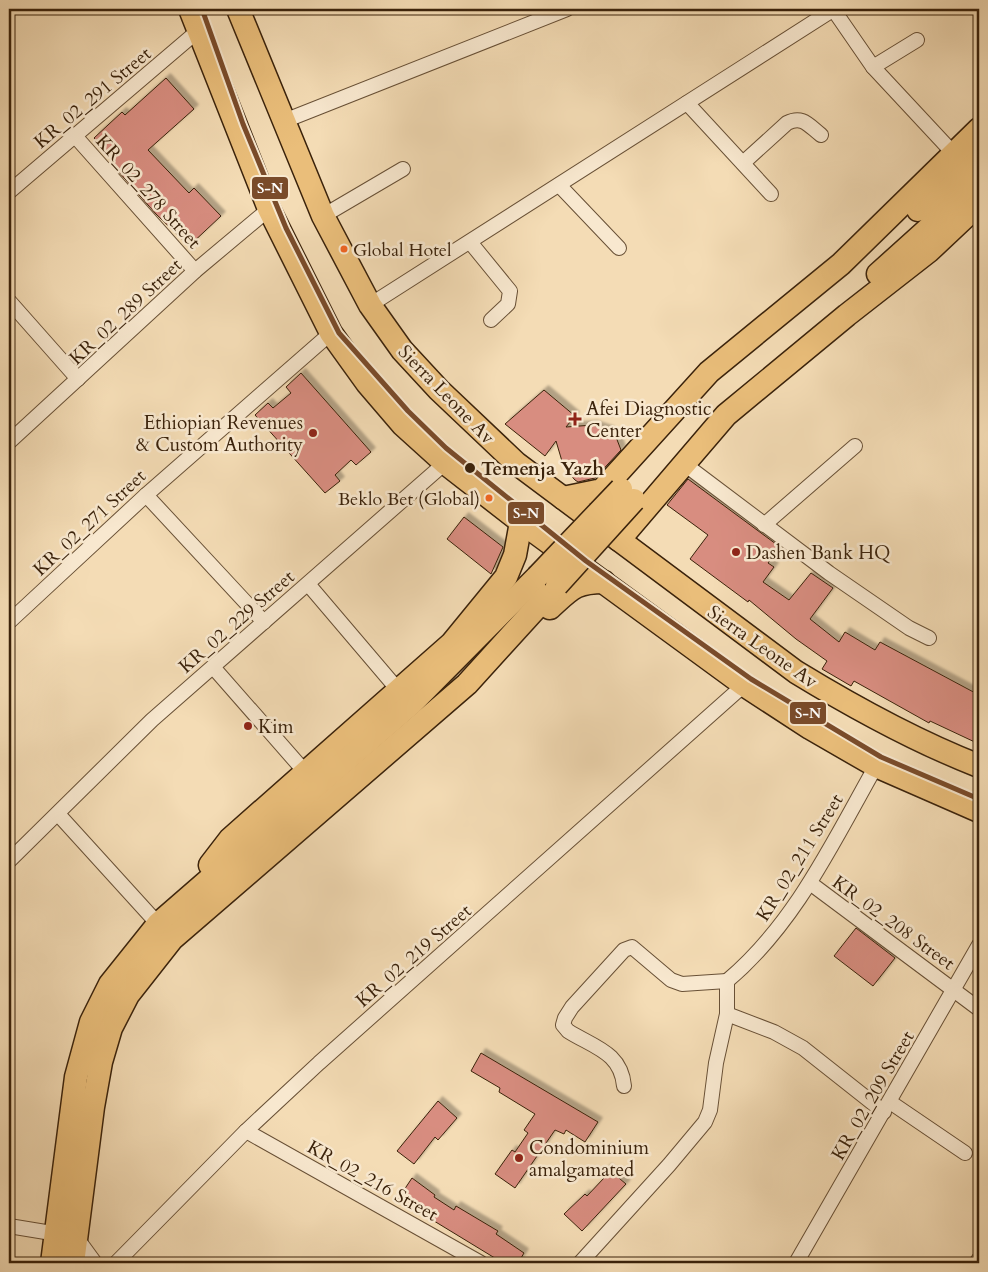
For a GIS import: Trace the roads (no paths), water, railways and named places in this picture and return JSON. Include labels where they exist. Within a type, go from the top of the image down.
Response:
[{"type":"main road","points":[[190,9],[269,210],[331,333],[367,383],[403,425],[446,463],[521,522],[744,685],[810,728],[876,766],[979,811]]},
{"type":"main road","name":"Sierra Leone Av","points":[[238,9],[323,216],[370,305],[402,350],[439,390],[516,463],[796,672],[894,728],[979,766]]},
{"type":"main road","points":[[563,498],[602,490],[709,372],[841,264],[955,155],[979,129]]},
{"type":"main road","points":[[52,1263],[66,1235],[101,1062],[111,1028],[128,995],[172,939],[467,684],[548,581],[627,494],[717,381],[845,274],[968,166],[979,153]]},
{"type":"main road","points":[[627,494],[738,391],[802,335],[850,298],[979,183]]},
{"type":"main road","points":[[619,540],[726,415],[847,315],[929,252],[979,204]]},
{"type":"main road","points":[[202,885],[207,870],[230,839],[452,643],[506,577],[515,555],[521,522]]},
{"type":"main road","points":[[73,1263],[66,1235],[76,1077],[91,1022],[110,984],[158,924],[411,704],[548,581]]},
{"type":"main road","points":[[202,913],[234,901],[252,887],[457,709],[550,609],[575,585],[585,582],[604,582]]},
{"type":"street","points":[[284,121],[567,9]]},
{"type":"street","points":[[370,305],[834,9],[873,67],[955,155]]},
{"type":"street","name":"KR_02_291 Street","points":[[9,192],[199,30]]},
{"type":"street","points":[[873,67],[917,40]]},
{"type":"street","points":[[687,103],[771,194]]},
{"type":"street","points":[[743,163],[787,123],[795,119],[802,120],[822,135]]},
{"type":"street","name":"KR_02_278 Street","points":[[75,136],[195,271]]},
{"type":"street","points":[[323,216],[403,169]]},
{"type":"street","points":[[559,185],[619,248]]},
{"type":"street","name":"KR_02_289 Street","points":[[9,442],[195,271],[269,210]]},
{"type":"street","points":[[470,242],[510,291],[508,304],[491,320]]},
{"type":"street","points":[[9,300],[78,379]]},
{"type":"street","name":"KR_02_271 Street","points":[[9,622],[146,495],[331,333]]},
{"type":"street","points":[[764,525],[855,446]]},
{"type":"street","name":"KR_02_229 Street","points":[[9,861],[152,720],[446,463]]},
{"type":"street","points":[[683,463],[764,525],[909,628],[929,638]]},
{"type":"street","points":[[146,495],[264,622]]},
{"type":"street","points":[[308,584],[399,691]]},
{"type":"street","points":[[213,667],[306,772]]},
{"type":"street","name":"KR_02_219 Street","points":[[123,1261],[246,1131],[319,1063],[744,685]]},
{"type":"street","name":"KR_02_211 Street","points":[[727,980],[752,959],[772,937],[810,883],[876,766]]},
{"type":"street","points":[[58,814],[158,924]]},
{"type":"street","name":"KR_02_208 Street","points":[[810,883],[979,1009]]},
{"type":"street","name":"KR_02_209 Street","points":[[796,1263],[955,990],[979,945]]},
{"type":"street","points":[[580,1263],[670,1165],[705,1122],[710,1110],[716,1064],[727,1014],[727,980],[682,984],[671,980],[632,947],[624,950],[572,1007],[563,1025],[568,1031],[611,1056],[619,1064],[623,1072],[624,1086]]},
{"type":"street","points":[[727,1014],[774,1032],[803,1048],[887,1107],[965,1153]]},
{"type":"street","name":"KR_02_216 Street","points":[[246,1131],[481,1263]]},
{"type":"street","points":[[9,1226],[66,1235],[95,1263]]},
{"type":"street","points":[[976,1263],[979,1259]]},
{"type":"place","name":"Global Hotel","points":[[344,249]]},
{"type":"place","name":"Afei Diagnostic Center","points":[[575,419]]},
{"type":"place","name":"Ethiopian Revenues & Custom Authority","points":[[313,433]]},
{"type":"place","name":"Temenja Yazh","points":[[470,468]]},
{"type":"place","name":"Beklo Bet (Global)","points":[[489,498]]},
{"type":"place","name":"Dashen Bank HQ","points":[[736,552]]},
{"type":"place","name":"Kim","points":[[248,726]]},
{"type":"place","name":"Condominium amalgamated","points":[[519,1158]]}]
